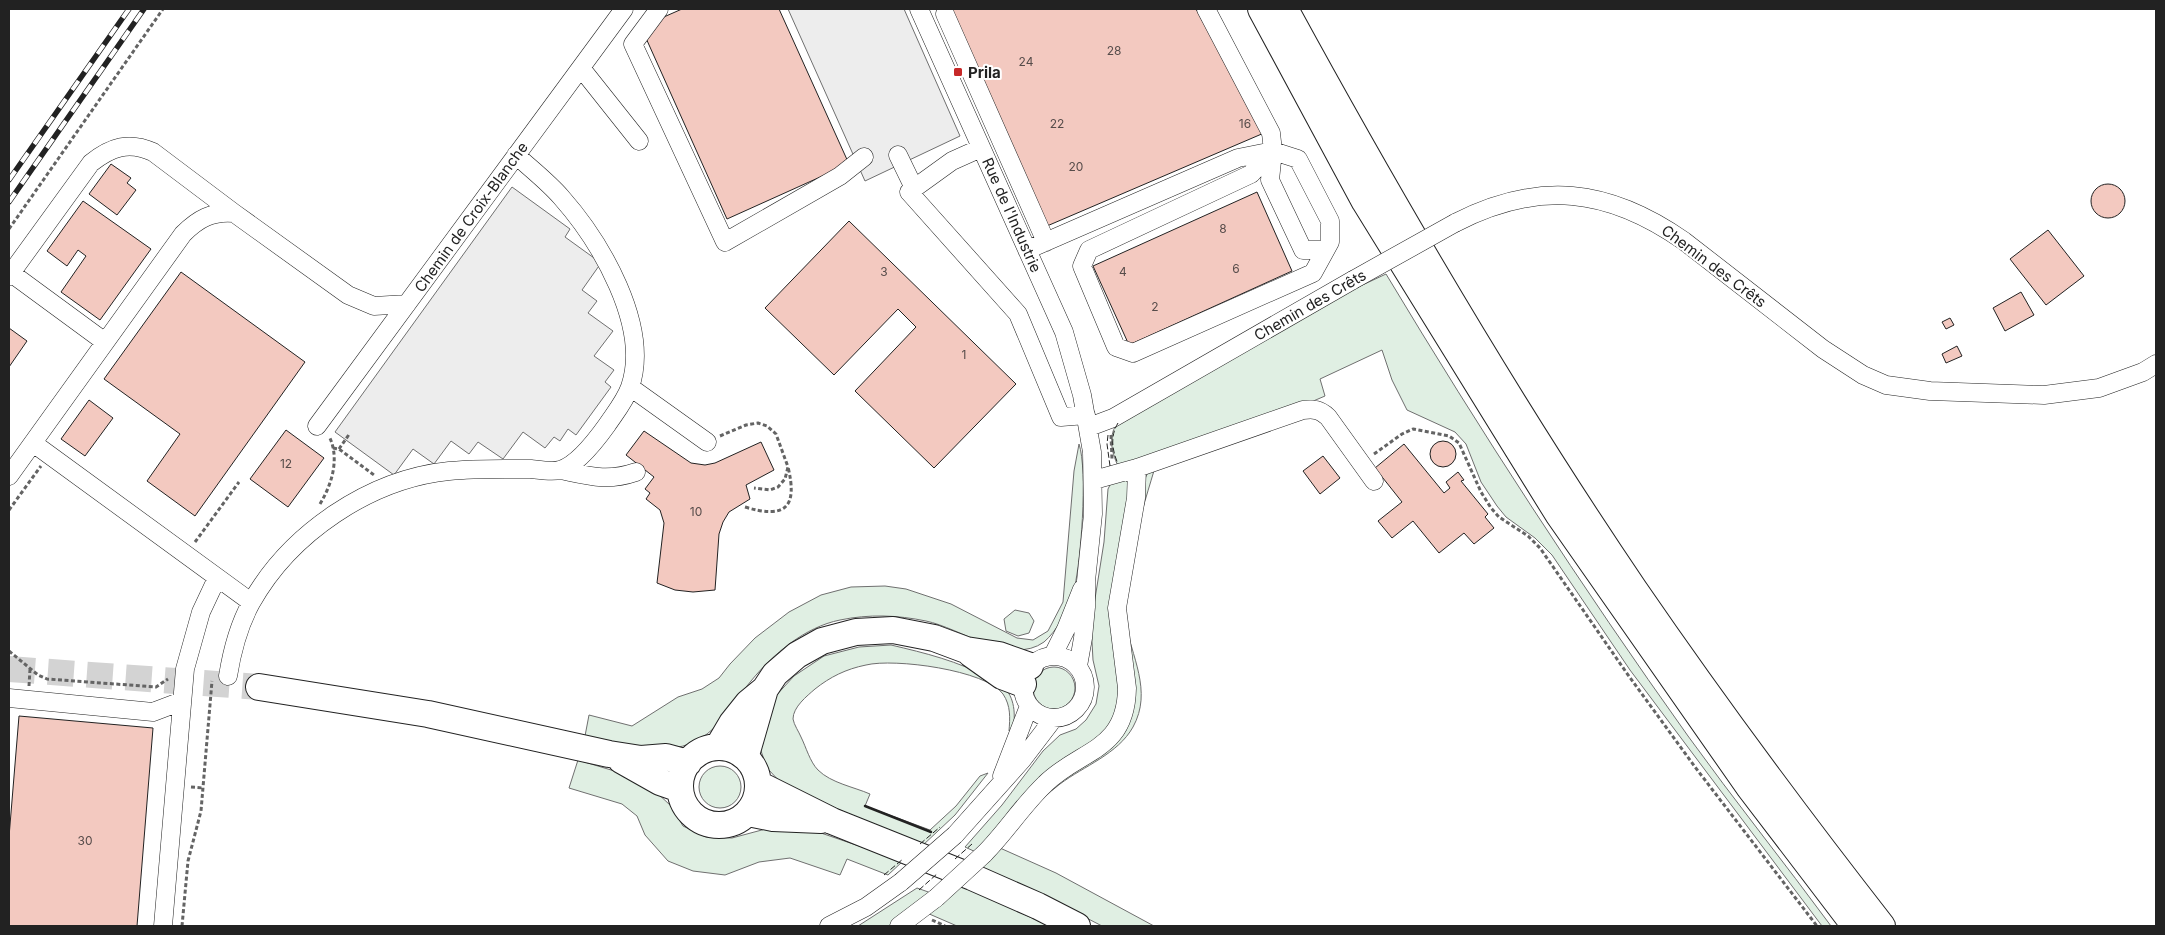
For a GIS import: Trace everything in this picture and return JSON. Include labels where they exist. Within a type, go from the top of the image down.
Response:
[{"type":"highway","points":[[1244,9],[1368,238],[1546,526],[1741,800],[1836,926]]},
{"type":"highway","points":[[1262,9],[1365,202],[1558,514],[1749,787],[1855,926]]},
{"type":"highway","points":[[1285,9],[1403,222],[1544,451],[1634,589],[1733,730],[1882,926]]},
{"type":"highway","points":[[719,745],[737,716],[748,703],[765,688],[775,674],[797,655],[822,641],[856,632],[893,630],[934,638],[966,650],[1002,676],[1034,678]]},
{"type":"highway","points":[[259,687],[438,716],[609,754],[641,759],[666,757],[688,763]]},
{"type":"highway","points":[[746,755],[765,688]]},
{"type":"highway","points":[[719,745],[746,755],[752,762],[758,784],[754,803],[748,813],[738,821],[724,826],[710,825],[696,819],[686,810],[680,789],[682,776],[688,763],[701,751],[719,745]]},
{"type":"highway","points":[[609,754],[660,782],[680,789]]},
{"type":"highway","points":[[758,784],[832,821],[972,877],[1038,906],[1077,926]]},
{"type":"highway","points":[[748,813],[773,818],[832,821]]},
{"type":"street","name":"Chemin de Croix-Blanche","points":[[317,426],[624,9]]},
{"type":"street","points":[[659,9],[633,44],[725,242],[840,176],[864,157]]},
{"type":"street","points":[[1206,9],[1271,133],[1270,180],[1303,250],[1325,250]]},
{"type":"street","points":[[922,15],[944,11],[1046,242]]},
{"type":"street","name":"Rue de l'Industrie","points":[[922,15],[1069,346],[1088,421]]},
{"type":"street","points":[[581,68],[639,141]]},
{"type":"street","points":[[105,342],[10,274],[92,163],[104,153],[118,147],[130,145],[142,147],[153,152],[234,213],[360,302],[374,306],[407,304]]},
{"type":"street","points":[[898,155],[914,188],[952,161],[981,148]]},
{"type":"street","points":[[1027,250],[1238,158],[1272,151],[1298,159],[1330,221],[1330,242],[1313,273],[1133,353],[1116,347],[1082,266],[1089,250],[1251,174],[1272,151]]},
{"type":"street","points":[[516,155],[560,196],[585,226],[605,260],[622,300],[633,338],[635,354],[630,388],[622,404],[596,441],[580,457],[560,470]]},
{"type":"street","name":"Chemin des Crêts","points":[[914,188],[909,192],[1018,314],[1061,417],[1088,421],[1113,418],[1455,223],[1501,203],[1545,195],[1597,199],[1630,210],[1666,228],[1823,349],[1863,375],[1886,385],[1930,391],[2044,395],[2099,388],[2143,372],[2156,364]]},
{"type":"street","points":[[9,475],[182,234],[194,223],[214,214],[234,213]]},
{"type":"street","points":[[630,388],[707,442]]},
{"type":"street","points":[[1094,480],[1137,468],[1302,410],[1313,409],[1321,411],[1328,417],[1374,481]]},
{"type":"street","points":[[1078,666],[1086,607],[1086,581],[1092,533],[1094,480],[1088,421]]},
{"type":"street","points":[[33,443],[252,602]]},
{"type":"street","points":[[220,677],[252,602],[279,564],[301,540],[325,520],[352,503],[390,486],[446,471],[476,468],[560,470],[596,478],[611,479],[636,472]]},
{"type":"street","points":[[899,926],[936,898],[984,854],[1036,792],[1054,777],[1107,742],[1120,722],[1127,699],[1127,688],[1117,608],[1136,498],[1137,468]]},
{"type":"street","points":[[163,926],[185,669],[194,632],[217,578]]},
{"type":"street","points":[[998,785],[1034,678],[1066,629],[1086,581]]},
{"type":"street","points":[[1066,658],[1078,666],[1085,679],[1083,699],[1072,713],[1054,718],[1040,715],[1034,678],[1066,658]]},
{"type":"street","points":[[9,698],[153,712],[182,702]]},
{"type":"street","points":[[829,926],[866,907],[901,882],[955,835],[1028,753],[1054,718]]},
{"type":"path","points":[[9,229],[163,9]]},
{"type":"path","points":[[1113,418],[1110,443],[1112,459],[1119,473]]},
{"type":"path","points":[[707,442],[746,425],[758,423],[768,426],[776,434],[788,467],[792,485],[791,500],[785,508],[775,512],[764,512],[745,507]]},
{"type":"path","points":[[316,510],[330,483],[334,466],[334,448],[329,437],[317,426]]},
{"type":"path","points":[[1362,463],[1402,434],[1414,429],[1449,436],[1459,443],[1476,483],[1491,508],[1499,517],[1528,536],[1540,548],[1695,767],[1817,926]]},
{"type":"path","points":[[338,449],[350,433]]},
{"type":"path","points":[[334,448],[390,486]]},
{"type":"path","points":[[9,510],[41,466],[49,472]]},
{"type":"path","points":[[754,488],[770,490],[778,487],[785,479],[788,467]]},
{"type":"path","points":[[186,554],[239,482]]},
{"type":"path","points":[[9,651],[38,675],[47,679],[156,687],[166,682],[172,673]]},
{"type":"path","points":[[182,926],[188,860],[201,811],[220,677]]},
{"type":"green space","points":[[1386,274],[1458,392],[1570,566],[1705,760],[1831,926],[1822,926],[1630,670],[1552,555],[1535,538],[1506,517],[1497,506],[1481,482],[1466,444],[1455,432],[1407,410],[1392,380],[1382,350],[1320,379],[1325,396],[1118,466],[1114,455],[1112,438],[1118,422],[1356,288]]},
{"type":"green space","points":[[1079,444],[1082,457],[1083,496],[1081,541],[1076,581],[1065,613],[1058,626],[1044,642],[1031,648],[1016,650],[1001,648],[939,625],[915,619],[894,616],[872,616],[840,620],[802,635],[769,661],[717,725],[696,741],[666,749],[646,749],[585,736],[589,715],[632,726],[678,697],[702,689],[719,678],[755,638],[789,612],[821,595],[851,587],[885,586],[906,589],[951,604],[1017,638],[1033,640],[1048,631],[1063,602],[1074,471]]},
{"type":"green space","points":[[1156,464],[1134,542],[1124,603],[1125,620],[1141,687],[1139,714],[1133,727],[1119,745],[1100,759],[1069,777],[1051,791],[1028,814],[1000,848],[1056,873],[1154,926],[1102,926],[1044,896],[978,869],[999,848],[1042,792],[1061,776],[1102,751],[1118,735],[1127,717],[1131,698],[1131,681],[1121,609],[1122,592],[1143,484],[1149,469]]},
{"type":"green space","points":[[1125,480],[1131,486],[1116,590],[1124,681],[1112,730],[978,853],[965,847],[1002,805],[1043,751],[1060,735],[1076,729],[1086,720],[1096,704],[1099,686],[1093,660],[1091,624],[1104,542],[1108,489],[1111,483]]},
{"type":"green space","points":[[1015,610],[1029,613],[1034,621],[1029,633],[1018,636],[1006,631],[1004,619]]},
{"type":"green space","points":[[891,645],[953,662],[998,682],[1009,693],[1014,709],[1013,732],[1009,731],[1009,712],[1003,694],[978,678],[939,668],[879,663],[845,671],[832,677],[808,695],[795,710],[793,719],[810,759],[818,770],[829,778],[870,794],[865,806],[930,830],[956,806],[980,776],[988,773],[955,815],[922,846],[783,785],[767,768],[760,748],[772,700],[794,676],[824,656],[859,647]]},
{"type":"green space","points":[[1058,667],[1066,670],[1072,676],[1075,688],[1072,700],[1066,706],[1050,709],[1042,706],[1036,700],[1033,684],[1036,676],[1042,670]]},
{"type":"green space","points":[[578,760],[621,773],[654,790],[671,806],[683,826],[706,837],[732,838],[773,827],[821,833],[903,861],[888,875],[847,859],[840,875],[790,858],[759,862],[725,875],[693,871],[668,861],[645,835],[637,816],[622,804],[569,788]]},
{"type":"green space","points":[[724,766],[732,769],[738,775],[741,787],[738,799],[732,805],[716,808],[708,805],[702,799],[699,783],[702,775],[708,769]]},
{"type":"green space","points":[[960,884],[1049,926],[957,926],[927,913]]},
{"type":"green space","points":[[917,888],[934,894],[891,926],[858,926]]},
{"type":"shaded area","points":[[788,9],[904,9],[960,136],[865,181]]},
{"type":"shaded area","points":[[512,187],[570,229],[565,237],[601,263],[582,290],[597,301],[588,313],[613,331],[594,356],[614,370],[605,382],[611,387],[576,435],[568,429],[560,441],[554,437],[545,448],[523,432],[503,459],[478,442],[469,454],[451,441],[434,464],[413,449],[394,475],[335,432]]},
{"type":"building","points":[[682,9],[779,9],[849,164],[727,219],[641,27]]},
{"type":"building","points":[[951,9],[1196,9],[1264,133],[1047,226]]},
{"type":"building","points":[[111,164],[131,178],[127,183],[136,190],[117,215],[89,194]]},
{"type":"building","points":[[2108,184],[2120,189],[2125,201],[2120,213],[2108,218],[2096,213],[2091,201],[2096,189]]},
{"type":"building","points":[[1257,192],[1292,271],[1129,345],[1093,266]]},
{"type":"building","points":[[83,201],[151,249],[100,320],[61,292],[86,256],[78,250],[67,266],[47,251]]},
{"type":"building","points":[[849,221],[1016,384],[934,468],[855,391],[916,327],[898,309],[834,375],[765,308]]},
{"type":"building","points":[[2048,230],[2084,276],[2046,305],[2010,259]]},
{"type":"building","points":[[181,272],[305,362],[195,516],[147,481],[180,434],[104,379]]},
{"type":"building","points":[[2021,292],[2034,315],[2005,331],[1993,308]]},
{"type":"building","points":[[1950,318],[1954,325],[1946,329],[1942,322]]},
{"type":"building","points":[[9,328],[27,341],[9,367]]},
{"type":"building","points":[[1957,346],[1962,356],[1946,363],[1942,354]]},
{"type":"building","points":[[89,400],[113,418],[85,456],[61,439]]},
{"type":"building","points":[[286,430],[324,458],[288,507],[250,479]]},
{"type":"building","points":[[644,431],[691,463],[705,465],[715,463],[761,442],[774,470],[746,485],[750,499],[729,512],[723,522],[719,534],[715,590],[693,592],[675,590],[657,583],[664,523],[660,510],[646,499],[650,493],[645,489],[654,477],[626,455]]},
{"type":"building","points":[[1443,441],[1452,445],[1456,454],[1452,463],[1443,467],[1434,463],[1430,454],[1434,445]]},
{"type":"building","points":[[1404,444],[1444,493],[1450,488],[1446,482],[1458,472],[1464,480],[1461,481],[1488,514],[1485,517],[1494,528],[1474,544],[1464,533],[1439,553],[1413,521],[1392,538],[1378,521],[1402,502],[1375,468]]},
{"type":"building","points":[[1323,456],[1340,478],[1320,494],[1303,471]]},
{"type":"building","points":[[19,716],[153,728],[137,926],[9,926],[9,837]]},
{"type":"tunnel","points":[[9,669],[259,687]]},
{"type":"railway","points":[[9,180],[129,9]]},
{"type":"railway","points":[[9,202],[144,9]]},
{"type":"fence","points":[[1118,423],[1115,428],[1113,443],[1114,454],[1118,464]]},
{"type":"fence","points":[[1108,435],[1107,444],[1110,466]]},
{"type":"fence","points":[[920,844],[940,827]]},
{"type":"fence","points":[[955,859],[972,844]]},
{"type":"fence","points":[[884,875],[903,859]]},
{"type":"fence","points":[[919,890],[938,873]]},
{"type":"wall","points":[[865,806],[931,832]]},
{"type":"place","name":"Prila","points":[[958,72]]}]
